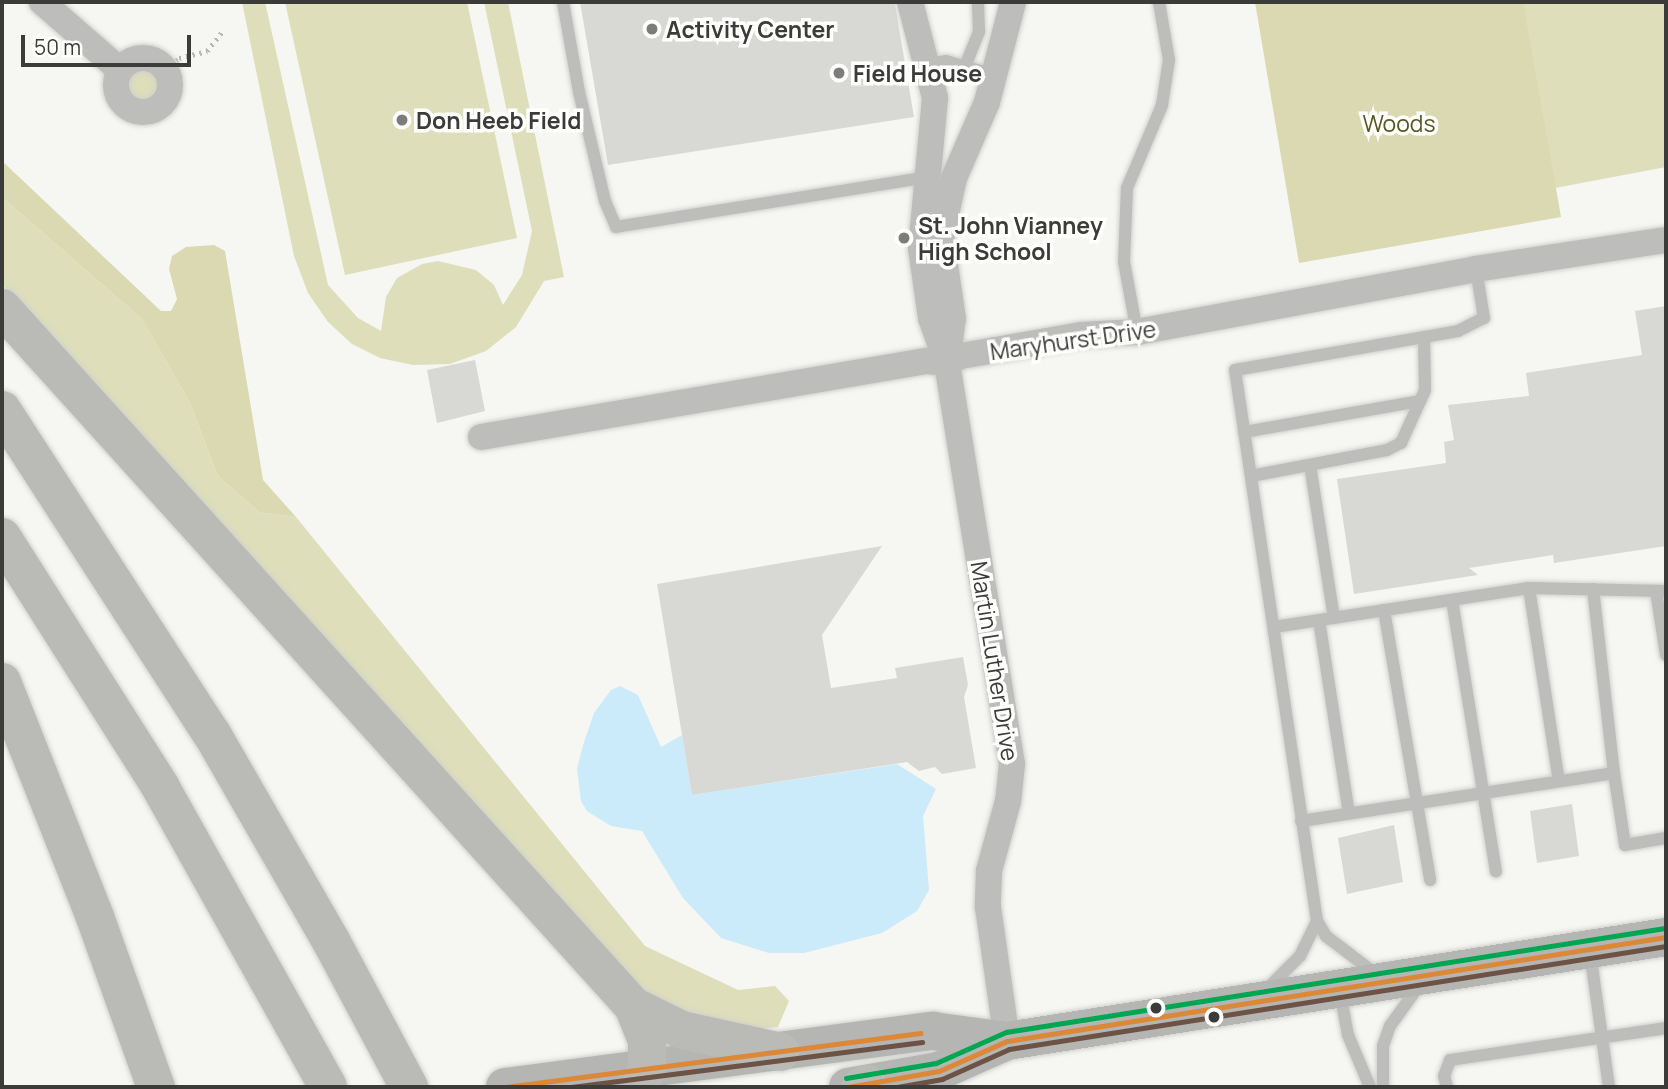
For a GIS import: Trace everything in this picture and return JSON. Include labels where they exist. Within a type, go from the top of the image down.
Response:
[{"type":"highway","points":[[2,308],[633,1006],[647,1041],[635,1078]]},
{"type":"highway","points":[[2,410],[212,734],[409,1087]]},
{"type":"highway","points":[[2,537],[161,788],[321,1074]]},
{"type":"highway","points":[[2,682],[142,1044],[156,1087]]},
{"type":"highway","points":[[633,1006],[682,1030],[780,1052]]},
{"type":"highway","points":[[137,1087],[142,1044]]},
{"type":"main road","points":[[858,1086],[939,1071],[1007,1041],[1666,937]]},
{"type":"main road","points":[[505,1087],[635,1078],[780,1052],[933,1031],[1007,1041]]},
{"type":"street","points":[[42,2],[120,70]]},
{"type":"street","name":"Martin Luther Drive","points":[[910,2],[929,64],[935,98],[921,248],[932,318],[947,363],[1012,764],[1010,794],[991,860],[988,907],[1007,1041]]},
{"type":"street","name":"Martin Luther Drive","points":[[947,363],[953,319],[941,238],[954,178],[993,75],[1013,2]]},
{"type":"street","points":[[145,57],[165,69],[170,81],[167,99],[144,112],[121,101],[116,85],[120,70],[127,62],[145,57]]},
{"type":"street","name":"Maryhurst Drive","points":[[481,438],[917,363],[947,363],[961,356],[1081,335],[1137,332],[1476,269],[1666,240]]},
{"type":"lane","points":[[563,2],[605,201],[616,226],[928,177]]},
{"type":"lane","points":[[966,64],[979,32],[978,2]]},
{"type":"lane","points":[[1137,332],[1124,262],[1127,188],[1162,105],[1169,61],[1158,2]]},
{"type":"lane","points":[[929,64],[966,64],[993,75]]},
{"type":"lane","points":[[1385,981],[1326,936],[1317,921],[1235,370],[1458,331],[1484,318],[1476,269]]},
{"type":"lane","points":[[1251,476],[1401,443],[1425,390],[1424,337]]},
{"type":"lane","points":[[1244,432],[1420,401]]},
{"type":"lane","points":[[1310,465],[1334,618]]},
{"type":"lane","points":[[1274,627],[1528,588],[1661,591],[1666,655]]},
{"type":"lane","points":[[1528,588],[1559,781]]},
{"type":"lane","points":[[1592,589],[1625,845],[1666,838]]},
{"type":"lane","points":[[1452,600],[1496,871]]},
{"type":"lane","points":[[1384,610],[1430,880]]},
{"type":"lane","points":[[1319,620],[1349,813]]},
{"type":"lane","points":[[1301,821],[1614,773]]},
{"type":"lane","points":[[1255,1002],[1300,956],[1317,921]]},
{"type":"lane","points":[[1589,948],[1609,1087]]},
{"type":"lane","points":[[1382,1087],[1383,1046],[1390,1026],[1428,974]]},
{"type":"lane","points":[[1340,988],[1348,1035],[1370,1087]]},
{"type":"lane","points":[[1447,1087],[1444,1076],[1450,1060],[1666,1028]]},
{"type":"path","points":[[165,69],[210,47],[222,32]]},
{"type":"green space","points":[[242,2],[265,2],[328,285],[358,318],[381,331],[386,297],[397,278],[422,264],[438,261],[476,270],[494,285],[503,305],[522,275],[532,231],[484,2],[508,2],[564,277],[544,281],[516,327],[486,351],[450,364],[413,365],[380,358],[352,344],[328,322],[308,293],[294,256]]},
{"type":"green space","name":"Don Heeb Field","points":[[285,2],[467,2],[517,238],[345,275]]},
{"type":"green space","name":"Woods","points":[[1255,2],[1523,2],[1561,217],[1299,263]]},
{"type":"green space","points":[[1521,2],[1666,2],[1666,167],[1555,188]]},
{"type":"green space","points":[[144,67],[156,72],[161,84],[156,96],[144,101],[132,96],[127,84],[132,72]]},
{"type":"green space","points":[[2,161],[161,311],[171,311],[177,299],[169,269],[172,256],[186,247],[214,245],[225,251],[263,480],[296,517],[259,512],[218,476],[189,401],[142,319],[2,197]]},
{"type":"green space","points":[[2,197],[142,319],[189,401],[218,476],[259,512],[296,517],[645,946],[738,990],[775,986],[789,1001],[778,1027],[737,1031],[664,1013],[2,284]]},
{"type":"water","points":[[620,686],[638,695],[661,747],[682,735],[692,795],[897,764],[936,789],[923,816],[929,890],[917,911],[882,933],[804,953],[769,953],[721,938],[683,898],[642,831],[611,826],[587,811],[581,801],[577,768],[584,742],[594,713],[611,690]]},
{"type":"building","points":[[580,2],[895,4],[914,117],[608,165]]},
{"type":"building","points":[[1666,306],[1666,546],[1554,563],[1553,555],[1469,568],[1478,575],[1354,594],[1337,479],[1446,463],[1444,442],[1454,440],[1448,405],[1529,396],[1526,373],[1642,355],[1635,311]]},
{"type":"building","points":[[475,360],[485,411],[437,423],[427,370]]},
{"type":"building","points":[[882,546],[822,635],[831,688],[897,678],[895,668],[963,657],[968,685],[964,697],[976,768],[942,774],[935,767],[919,771],[907,762],[692,795],[657,584]]},
{"type":"building","points":[[1572,804],[1579,856],[1537,863],[1530,811]]},
{"type":"building","points":[[1394,825],[1403,882],[1347,894],[1338,838]]},
{"type":"transit line","points":[[846,1078],[936,1063],[1006,1032],[1665,928]]},
{"type":"transit line","points":[[848,1087],[939,1071],[1007,1041],[1666,937]]},
{"type":"transit line","points":[[897,1087],[942,1079],[1009,1049],[1666,946]]},
{"type":"transit line","points":[[505,1087],[921,1033]]},
{"type":"transit line","points":[[571,1087],[922,1042]]},
{"type":"place","name":"Activity Center","points":[[652,29]]},
{"type":"place","name":"Field House","points":[[839,73]]},
{"type":"place","name":"Don Heeb Field","points":[[402,120]]},
{"type":"place","name":"St. John Vianney High School","points":[[904,238]]}]
